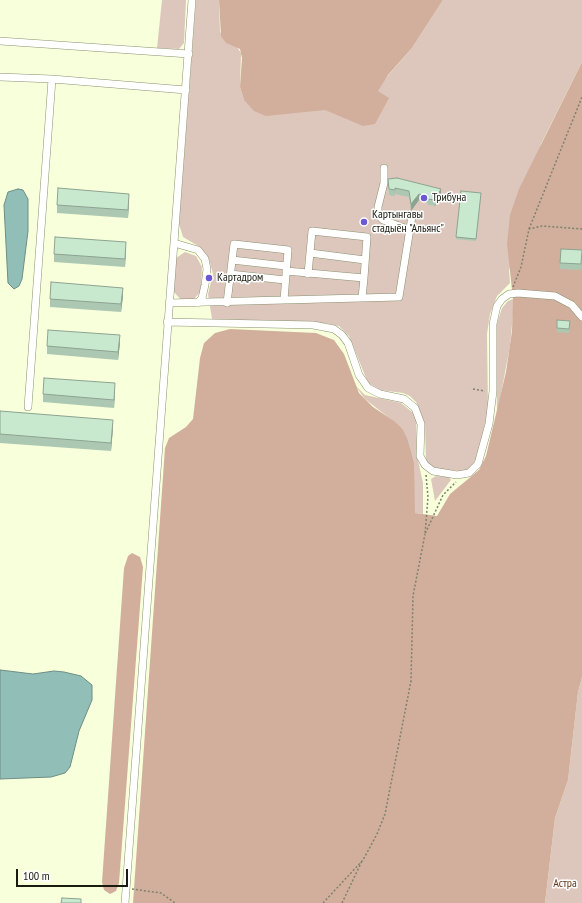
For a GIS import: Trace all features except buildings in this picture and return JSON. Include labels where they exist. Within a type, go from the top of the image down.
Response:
[{"type":"street","points":[[125,903],[192,0]]},
{"type":"street","points":[[0,41],[189,54]]},
{"type":"street","points":[[0,77],[52,79],[186,90]]},
{"type":"street","points":[[28,407],[52,79]]},
{"type":"street","points":[[384,168],[384,183],[378,207],[378,215],[383,220],[410,230]]},
{"type":"street","points":[[169,303],[399,297],[412,216]]},
{"type":"street","points":[[308,274],[312,231],[367,237],[362,298]]},
{"type":"street","points":[[174,242],[198,250],[205,258],[207,269],[205,285],[202,298],[198,303]]},
{"type":"street","points":[[227,302],[234,244],[288,250],[284,300]]},
{"type":"street","points":[[310,254],[365,260]]},
{"type":"street","points":[[232,260],[308,274],[364,278]]},
{"type":"street","points":[[230,274],[285,280]]},
{"type":"street","points":[[167,322],[313,325],[334,329],[342,335],[348,343],[359,375],[368,388],[380,394],[404,399],[415,408],[421,424],[420,450],[422,461],[429,470],[457,475],[469,473],[478,464],[489,424],[493,391],[493,324],[498,306],[502,299],[510,294],[518,293],[555,296],[572,305],[582,317]]},
{"type":"path","points":[[502,299],[513,286],[521,267],[529,229],[582,97]]},
{"type":"path","points":[[529,229],[542,226],[582,229]]},
{"type":"path","points":[[473,389],[480,390]]},
{"type":"path","points":[[342,903],[377,834],[385,814],[411,681],[413,596],[426,534],[428,497],[422,461]]},
{"type":"path","points":[[426,534],[443,495],[469,473]]},
{"type":"path","points":[[323,903],[363,860]]},
{"type":"path","points":[[126,888],[161,893],[175,903]]},
{"type":"green space","points":[[162,0],[186,0],[184,43],[179,49],[157,48]]},
{"type":"green space","name":"Картынгавы стадыён \"Альянс\"","points":[[196,0],[219,0],[220,32],[230,44],[237,47],[241,53],[240,87],[244,100],[382,94],[377,92],[384,80],[412,48],[443,0],[582,0],[582,62],[541,144],[509,270],[510,283],[497,296],[490,314],[487,334],[488,409],[479,451],[471,469],[461,471],[439,469],[426,464],[425,424],[416,402],[410,396],[403,393],[380,390],[368,383],[349,336],[339,326],[325,323],[212,319],[208,294],[213,274],[209,259],[200,247],[183,237],[179,224]]},
{"type":"green space","points":[[185,252],[196,256],[202,267],[201,291],[194,299],[181,300],[174,292],[176,258]]},
{"type":"green space","points":[[513,299],[510,346],[497,415],[496,327],[502,308],[508,301]]},
{"type":"green space","points":[[355,385],[365,395],[401,403],[416,417],[417,456],[423,483],[423,514],[414,513],[414,462],[402,428],[365,399]]},
{"type":"green space","points":[[436,476],[449,477],[451,480],[435,501],[431,479]]},
{"type":"green space","name":"Астра","points":[[582,677],[582,903],[545,903],[555,818],[568,780],[578,692]]},
{"type":"shaded area","points":[[219,0],[443,0],[412,48],[388,75],[378,91],[389,98],[375,124],[363,126],[325,110],[266,116],[254,111],[244,100],[240,87],[242,58],[240,49],[226,43],[221,36]]},
{"type":"shaded area","points":[[582,62],[582,677],[578,692],[568,780],[555,818],[545,903],[133,903],[165,448],[169,438],[186,427],[193,419],[200,358],[204,343],[215,333],[230,329],[316,333],[334,340],[344,354],[359,393],[373,407],[402,428],[407,438],[414,462],[415,513],[437,516],[450,494],[479,470],[486,456],[506,372],[512,331],[513,299],[507,244],[510,215],[519,189]]},
{"type":"shaded area","points":[[132,553],[140,557],[143,567],[119,883],[116,891],[110,894],[104,890],[102,882],[124,568],[128,556]]},
{"type":"water","points":[[18,189],[23,190],[28,199],[28,231],[22,279],[19,286],[14,289],[8,283],[4,205],[8,192]]},
{"type":"water","points":[[0,670],[33,674],[54,671],[64,672],[81,676],[92,685],[92,700],[79,731],[70,767],[65,773],[51,777],[0,779]]},
{"type":"place","name":"Трибуна","points":[[424,198]]},
{"type":"place","name":"Картынгавы стадыён \"Альянс\"","points":[[364,222]]},
{"type":"place","name":"Картадром","points":[[209,278]]}]
